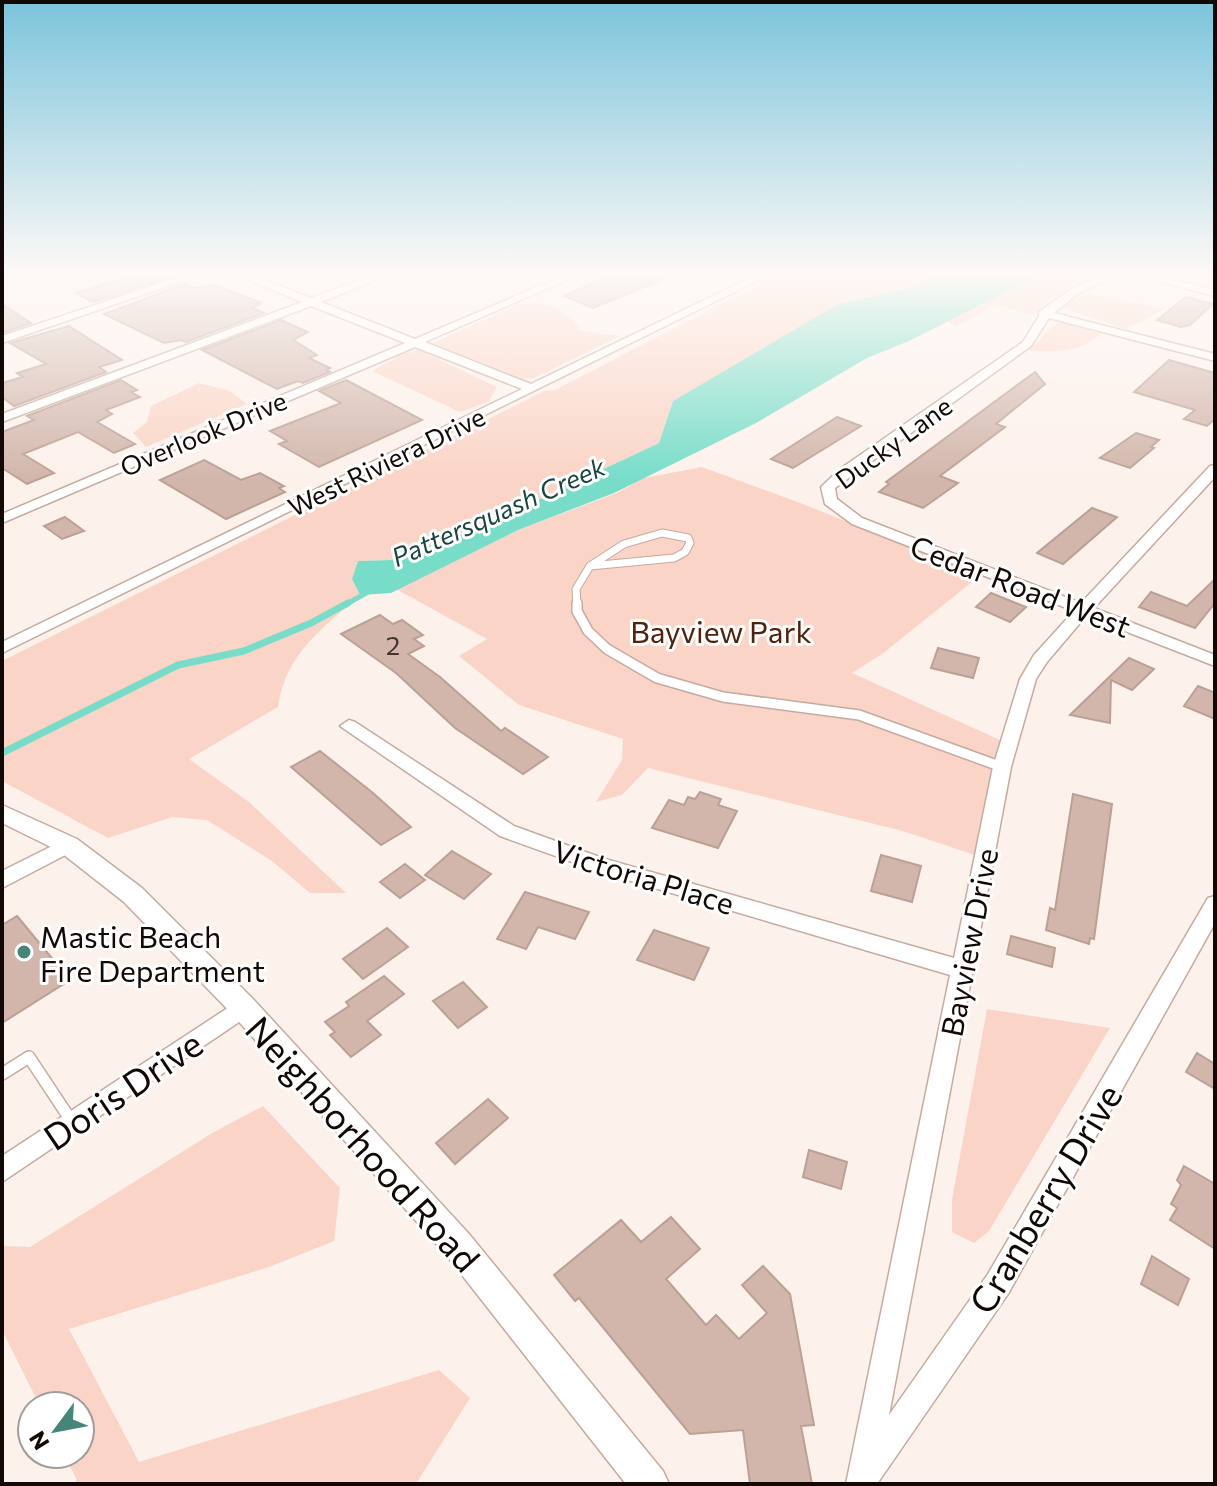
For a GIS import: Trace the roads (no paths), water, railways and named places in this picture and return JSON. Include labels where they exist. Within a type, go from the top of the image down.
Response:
[{"type":"street","points":[[2,418],[206,341]]},
{"type":"street","points":[[411,341],[533,389]]},
{"type":"street","name":"Overlook Drive","points":[[2,519],[419,341]]},
{"type":"street","name":"West Riviera Drive","points":[[2,648],[630,341]]},
{"type":"street","name":"Ducky Lane","points":[[830,501],[828,487],[836,480],[1028,341]]},
{"type":"street","points":[[1154,341],[1215,358]]},
{"type":"street","name":"Bayview Drive","points":[[860,1483],[1002,767],[1028,679],[1040,659],[1137,549],[1215,469]]},
{"type":"street","name":"Cedar Road West","points":[[830,501],[857,521],[1215,661]]},
{"type":"street","name":"Victoria Place","points":[[349,726],[507,831],[600,865],[964,970]]},
{"type":"street","name":"Neighborhood Road","points":[[2,813],[68,845],[133,895],[243,1007],[458,1245],[650,1484]]},
{"type":"street","points":[[2,880],[68,845]]},
{"type":"street","name":"Cranberry Drive","points":[[860,1483],[998,1284],[1215,904]]},
{"type":"street","name":"Doris Drive","points":[[2,1170],[243,1007]]},
{"type":"lane","points":[[590,566],[674,558],[685,552],[690,543],[688,538],[679,534],[649,534],[633,539],[590,566],[579,578],[573,598],[583,624],[601,644],[661,679],[701,693],[863,716],[1002,767]]},
{"type":"lane","points":[[2,1074],[29,1057],[72,1122]]},
{"type":"waterway","name":"Pattersquash Creek","points":[[345,605],[368,592]]},
{"type":"waterway","name":"Pattersquash Creek","points":[[2,753],[178,665],[244,651],[311,623],[348,603]]},
{"type":"place","name":"Mastic Beach Fire Department","points":[[24,952]]},
{"type":"park label","name":"Bayview Park","points":[[721,630]]}]
